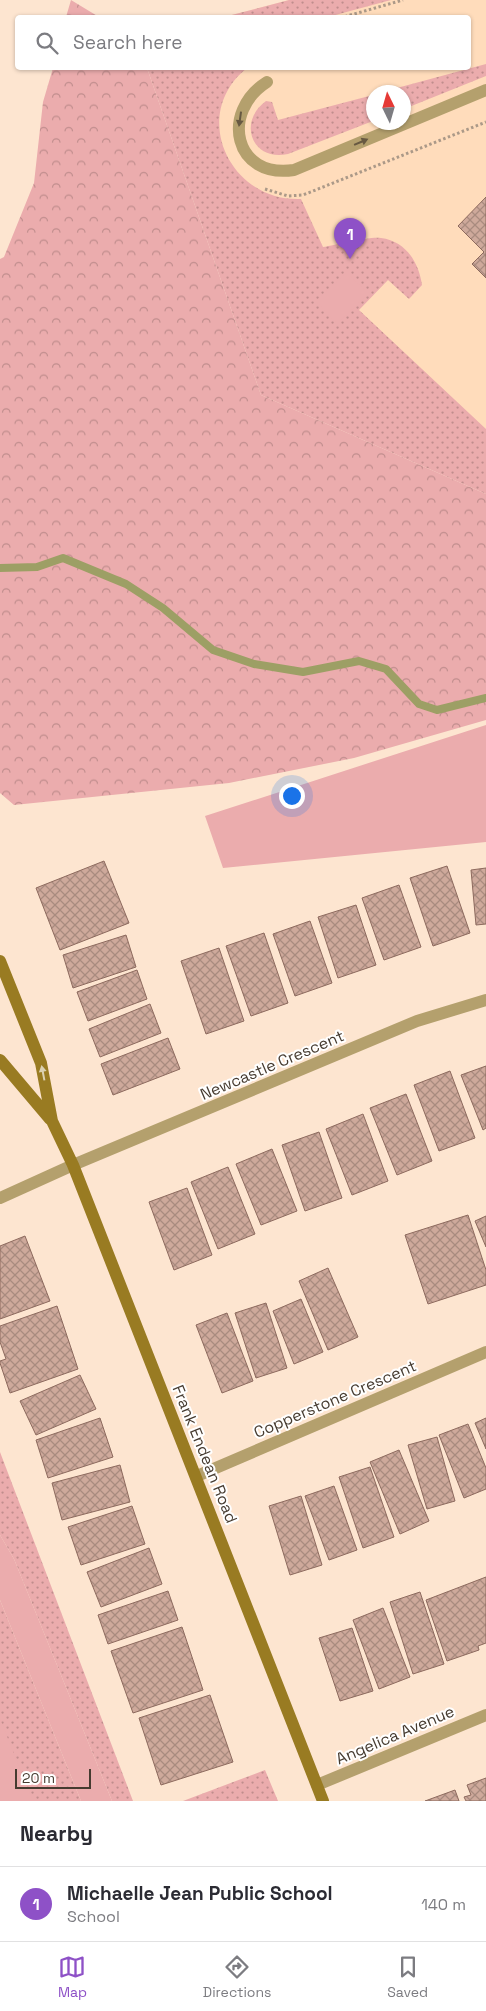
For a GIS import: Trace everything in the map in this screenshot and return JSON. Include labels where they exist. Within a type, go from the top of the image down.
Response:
[{"type":"street","points":[[267,82],[255,89],[245,101],[241,113],[240,141],[245,153],[256,164],[269,170],[282,172],[294,170],[486,90]]},
{"type":"street","name":"Frank Endean Road","points":[[0,961],[41,1063],[52,1121],[73,1165],[323,1801]]},
{"type":"street","name":"Newcastle Crescent","points":[[0,1198],[73,1165],[417,1021],[486,1000]]},
{"type":"street","name":"Frank Endean Road","points":[[0,1060],[52,1121]]},
{"type":"street","name":"Copperstone Crescent","points":[[196,1476],[486,1352]]},
{"type":"street","name":"Angelica Avenue","points":[[317,1785],[486,1715]]},
{"type":"path","points":[[350,15],[403,0]]},
{"type":"shaded area","points":[[289,0],[486,0],[486,494],[149,70],[471,70],[471,15],[232,15]]},
{"type":"green space","points":[[71,0],[96,15],[67,15]]},
{"type":"green space","points":[[289,0],[391,0],[335,15],[232,15]]},
{"type":"green space","points":[[486,64],[486,76],[411,106],[411,85],[408,85],[464,70],[471,70],[471,68]]},
{"type":"green space","points":[[52,70],[148,70],[261,395],[486,494],[486,720],[354,758],[229,783],[14,805],[0,793],[0,259],[4,257],[34,183],[43,102]]},
{"type":"green space","points":[[148,70],[245,70],[230,87],[221,108],[220,130],[225,152],[237,171],[254,186],[276,196],[301,199],[323,247],[362,239],[381,238],[398,244],[410,254],[418,269],[422,285],[409,299],[388,280],[359,310],[486,429],[486,494],[261,395]]},
{"type":"green space","points":[[366,97],[366,124],[288,154],[276,155],[265,152],[253,138],[251,129],[252,119],[257,110],[266,101],[272,102],[278,120]]},
{"type":"green space","points":[[347,272],[368,294],[337,324],[316,301]]},
{"type":"green space","points":[[486,725],[486,842],[223,868],[205,816]]},
{"type":"green space","points":[[0,1452],[133,1801],[112,1801],[14,1559],[0,1535]]},
{"type":"green space","points":[[0,1535],[14,1559],[112,1801],[81,1801],[0,1600]]},
{"type":"green space","points":[[0,1600],[81,1801],[0,1801]]},
{"type":"green space","points":[[0,1719],[33,1801],[0,1801]]},
{"type":"green space","points":[[265,1770],[278,1801],[183,1801]]},
{"type":"building","points":[[486,197],[486,278],[472,264],[484,252],[458,226]]},
{"type":"building","points":[[104,861],[129,923],[60,950],[36,888]]},
{"type":"building","points":[[447,866],[470,933],[433,946],[410,878]]},
{"type":"building","points":[[486,868],[486,924],[476,925],[471,870]]},
{"type":"building","points":[[399,885],[421,947],[384,960],[362,898]]},
{"type":"building","points":[[356,905],[376,965],[338,978],[318,917]]},
{"type":"building","points":[[310,921],[332,983],[295,996],[273,934]]},
{"type":"building","points":[[264,933],[288,1003],[251,1016],[226,946]]},
{"type":"building","points":[[126,935],[136,967],[73,988],[63,955]]},
{"type":"building","points":[[219,948],[244,1021],[206,1034],[181,961]]},
{"type":"building","points":[[137,970],[147,999],[88,1021],[77,992]]},
{"type":"building","points":[[150,1004],[161,1033],[100,1057],[89,1029]]},
{"type":"building","points":[[168,1038],[180,1069],[113,1095],[101,1064]]},
{"type":"building","points":[[486,1066],[486,1128],[483,1130],[461,1075]]},
{"type":"building","points":[[450,1071],[475,1138],[439,1151],[414,1085]]},
{"type":"building","points":[[406,1094],[432,1161],[397,1175],[370,1108]]},
{"type":"building","points":[[363,1114],[388,1181],[352,1195],[326,1129]]},
{"type":"building","points":[[319,1132],[342,1198],[305,1211],[282,1145]]},
{"type":"building","points":[[272,1149],[297,1211],[261,1225],[236,1164]]},
{"type":"building","points":[[228,1167],[255,1234],[218,1249],[191,1182]]},
{"type":"building","points":[[187,1188],[212,1255],[174,1270],[149,1202]]},
{"type":"building","points":[[468,1215],[486,1270],[486,1285],[428,1304],[405,1235]]},
{"type":"building","points":[[486,1216],[486,1247],[475,1221]]},
{"type":"building","points":[[25,1236],[50,1301],[0,1319],[0,1246]]},
{"type":"building","points":[[328,1268],[358,1337],[328,1350],[299,1281]]},
{"type":"building","points":[[301,1299],[323,1352],[294,1364],[273,1311]]},
{"type":"building","points":[[266,1303],[287,1368],[256,1378],[235,1313]]},
{"type":"building","points":[[57,1306],[78,1369],[10,1393],[0,1363],[0,1361],[6,1359],[0,1342],[0,1326]]},
{"type":"building","points":[[227,1313],[253,1381],[222,1393],[196,1325]]},
{"type":"building","points":[[80,1375],[96,1409],[36,1435],[20,1401]]},
{"type":"building","points":[[100,1418],[113,1457],[48,1478],[36,1440]]},
{"type":"building","points":[[486,1418],[486,1449],[475,1423]]},
{"type":"building","points":[[468,1424],[486,1468],[486,1489],[464,1498],[439,1435]]},
{"type":"building","points":[[437,1437],[455,1501],[427,1509],[408,1445]]},
{"type":"building","points":[[399,1450],[429,1521],[400,1534],[370,1462]]},
{"type":"building","points":[[120,1465],[130,1502],[62,1520],[52,1483]]},
{"type":"building","points":[[370,1467],[394,1537],[363,1548],[339,1477]]},
{"type":"building","points":[[334,1486],[357,1550],[329,1560],[305,1496]]},
{"type":"building","points":[[301,1496],[322,1565],[290,1575],[269,1506]]},
{"type":"building","points":[[132,1506],[145,1544],[81,1565],[68,1527]]},
{"type":"building","points":[[149,1548],[162,1584],[101,1607],[87,1572]]},
{"type":"building","points":[[486,1577],[486,1643],[478,1646],[479,1650],[447,1661],[426,1600]]},
{"type":"building","points":[[168,1591],[178,1620],[108,1644],[98,1615]]},
{"type":"building","points":[[420,1592],[444,1664],[413,1674],[390,1602]]},
{"type":"building","points":[[383,1608],[410,1677],[379,1689],[353,1620]]},
{"type":"building","points":[[182,1627],[203,1690],[133,1713],[111,1651]]},
{"type":"building","points":[[352,1628],[373,1691],[340,1701],[319,1638]]},
{"type":"building","points":[[210,1695],[233,1762],[161,1785],[139,1718]]},
{"type":"building","points":[[486,1778],[486,1801],[466,1801],[464,1797],[471,1795],[467,1785]]},
{"type":"building","points":[[455,1790],[459,1801],[425,1801]]},
{"type":"waterway","points":[[0,568],[37,567],[63,558],[126,584],[163,608],[213,650],[254,664],[303,672],[359,661],[386,669],[419,704],[437,710],[486,698]]},
{"type":"place","name":"Michaelle Jean Public School","points":[[350,259]]}]
